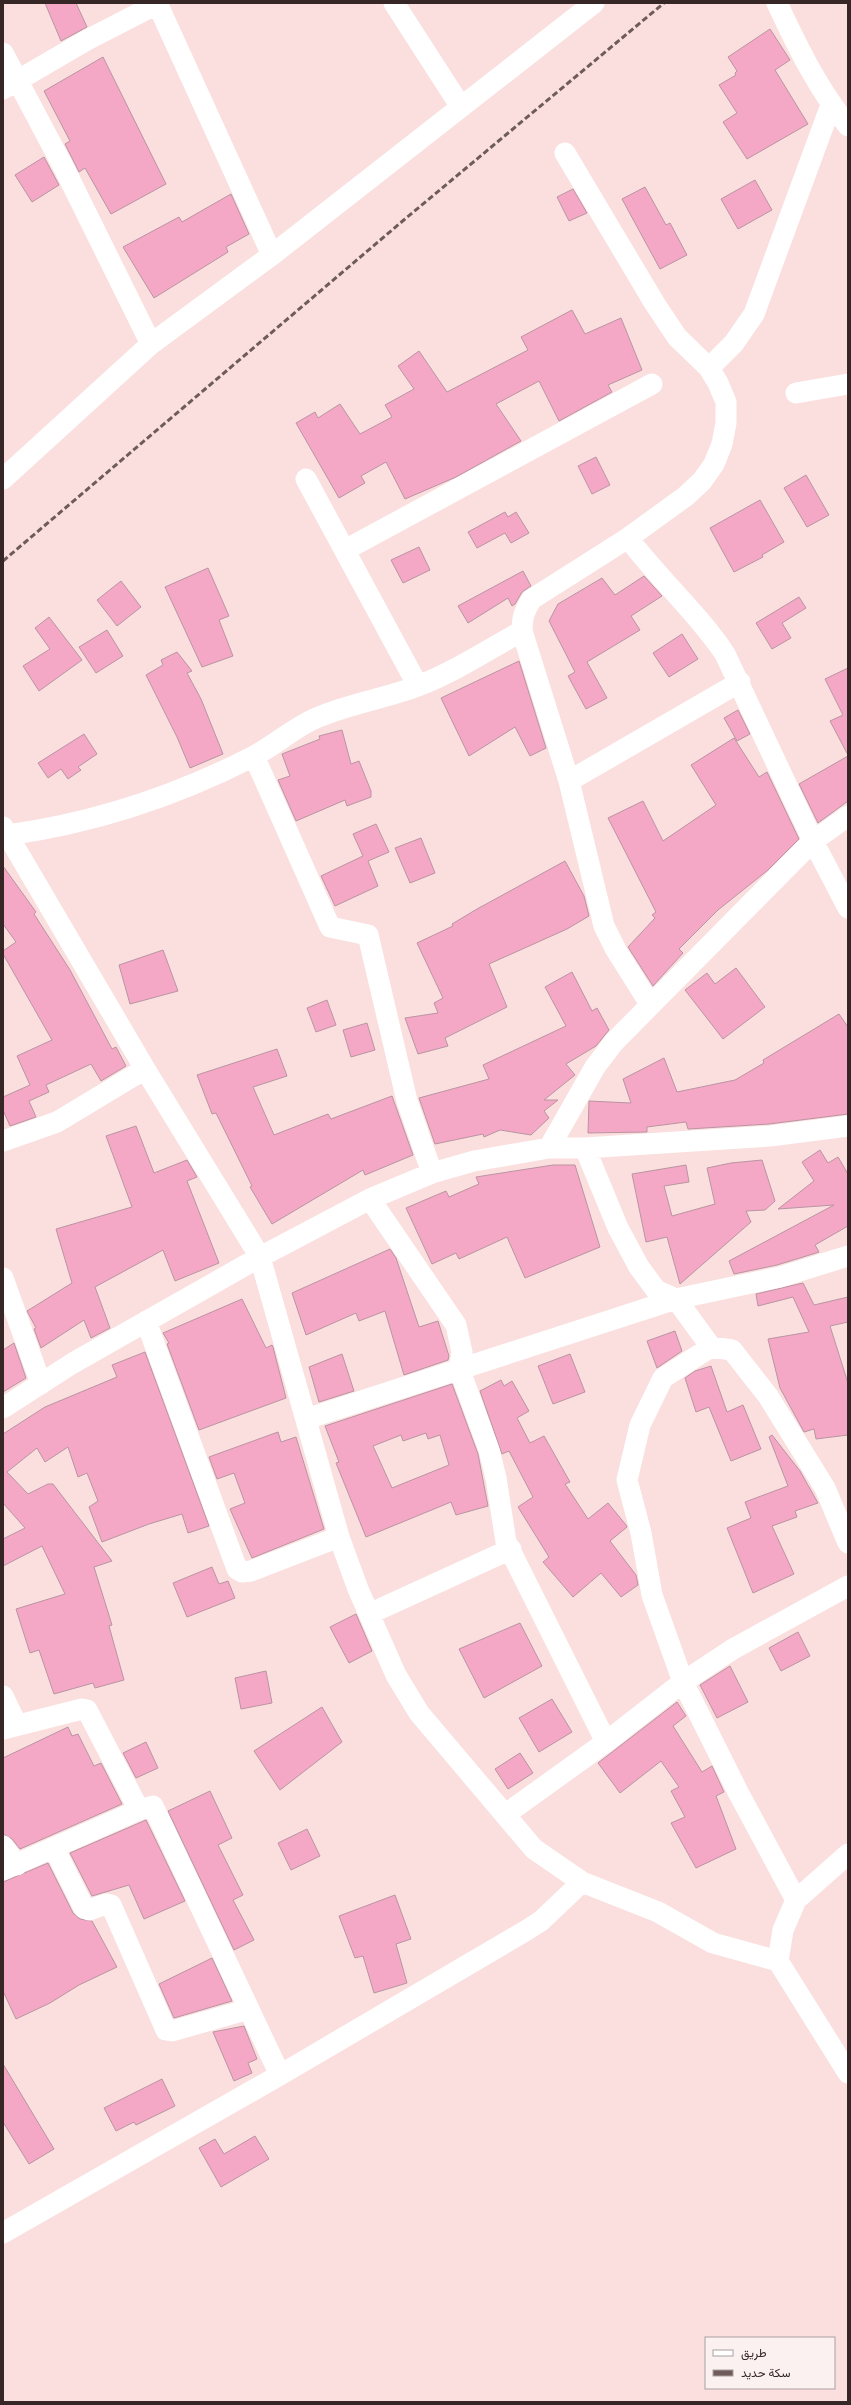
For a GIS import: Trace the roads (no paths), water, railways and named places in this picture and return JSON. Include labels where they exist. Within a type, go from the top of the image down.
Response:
[{"type":"street","points":[[394,3],[461,107]]},
{"type":"street","points":[[3,479],[151,344],[272,255],[594,3]]},
{"type":"street","points":[[777,3],[808,66],[831,105],[848,126]]},
{"type":"street","points":[[10,84],[157,4],[272,255]]},
{"type":"street","points":[[3,53],[10,84],[65,170],[151,344]]},
{"type":"street","points":[[709,368],[734,343],[754,314],[831,105]]},
{"type":"street","points":[[564,153],[672,330],[709,368],[726,402],[726,424],[722,444],[714,464],[702,481],[686,496],[628,538],[532,599],[523,614],[522,631],[569,781],[604,926],[616,950],[650,1004]]},
{"type":"street","points":[[345,550],[652,384]]},
{"type":"street","points":[[796,393],[848,384]]},
{"type":"street","points":[[306,479],[418,686]]},
{"type":"street","points":[[628,538],[649,566],[712,634],[725,654],[740,682],[813,841],[848,908]]},
{"type":"street","points":[[522,631],[418,686],[331,712],[300,726],[254,756],[196,783],[120,810],[64,826],[5,834],[145,1069],[260,1256],[339,1537],[369,1614],[396,1675],[419,1713],[506,1814],[534,1849],[582,1882],[658,1912],[713,1943],[778,1961]]},
{"type":"street","points":[[569,781],[740,682]]},
{"type":"street","points":[[254,756],[330,927],[368,935],[407,1101],[432,1173]]},
{"type":"street","points":[[549,1148],[595,1067],[614,1042],[813,841],[848,816]]},
{"type":"street","points":[[3,1142],[57,1122],[145,1069]]},
{"type":"street","points":[[3,1408],[146,1321],[260,1256],[370,1199],[432,1173],[474,1161],[549,1148],[585,1148],[770,1136],[848,1126]]},
{"type":"street","points":[[585,1148],[618,1228],[639,1268],[656,1290],[676,1299],[711,1347]]},
{"type":"street","points":[[370,1199],[456,1325],[462,1352],[459,1368],[489,1450],[496,1478],[506,1542],[511,1549],[606,1742]]},
{"type":"street","points":[[306,1419],[459,1368],[676,1299],[780,1277],[848,1256]]},
{"type":"street","points":[[3,1278],[41,1384]]},
{"type":"street","points":[[146,1321],[237,1569],[242,1572],[251,1571],[339,1537]]},
{"type":"street","points":[[796,1900],[738,1792],[683,1682],[652,1595],[642,1533],[627,1480],[640,1425],[663,1378],[711,1347],[732,1350],[768,1396],[825,1488],[848,1543]]},
{"type":"street","points":[[369,1614],[511,1549]]},
{"type":"street","points":[[506,1814],[606,1742],[683,1682],[733,1649],[848,1586]]},
{"type":"street","points":[[3,1696],[10,1727],[87,1710],[139,1810]]},
{"type":"street","points":[[3,1846],[10,1868],[139,1810],[151,1805],[154,1807],[280,2075]]},
{"type":"street","points":[[54,1848],[84,1908],[89,1910],[106,1904],[111,1905],[166,2030],[172,2031],[250,2009]]},
{"type":"street","points":[[848,1854],[796,1900],[783,1930],[778,1961],[848,2073]]},
{"type":"street","points":[[3,2233],[280,2075],[527,1930],[541,1921],[582,1882]]},
{"type":"railway","points":[[3,561],[405,219],[664,3]]}]
